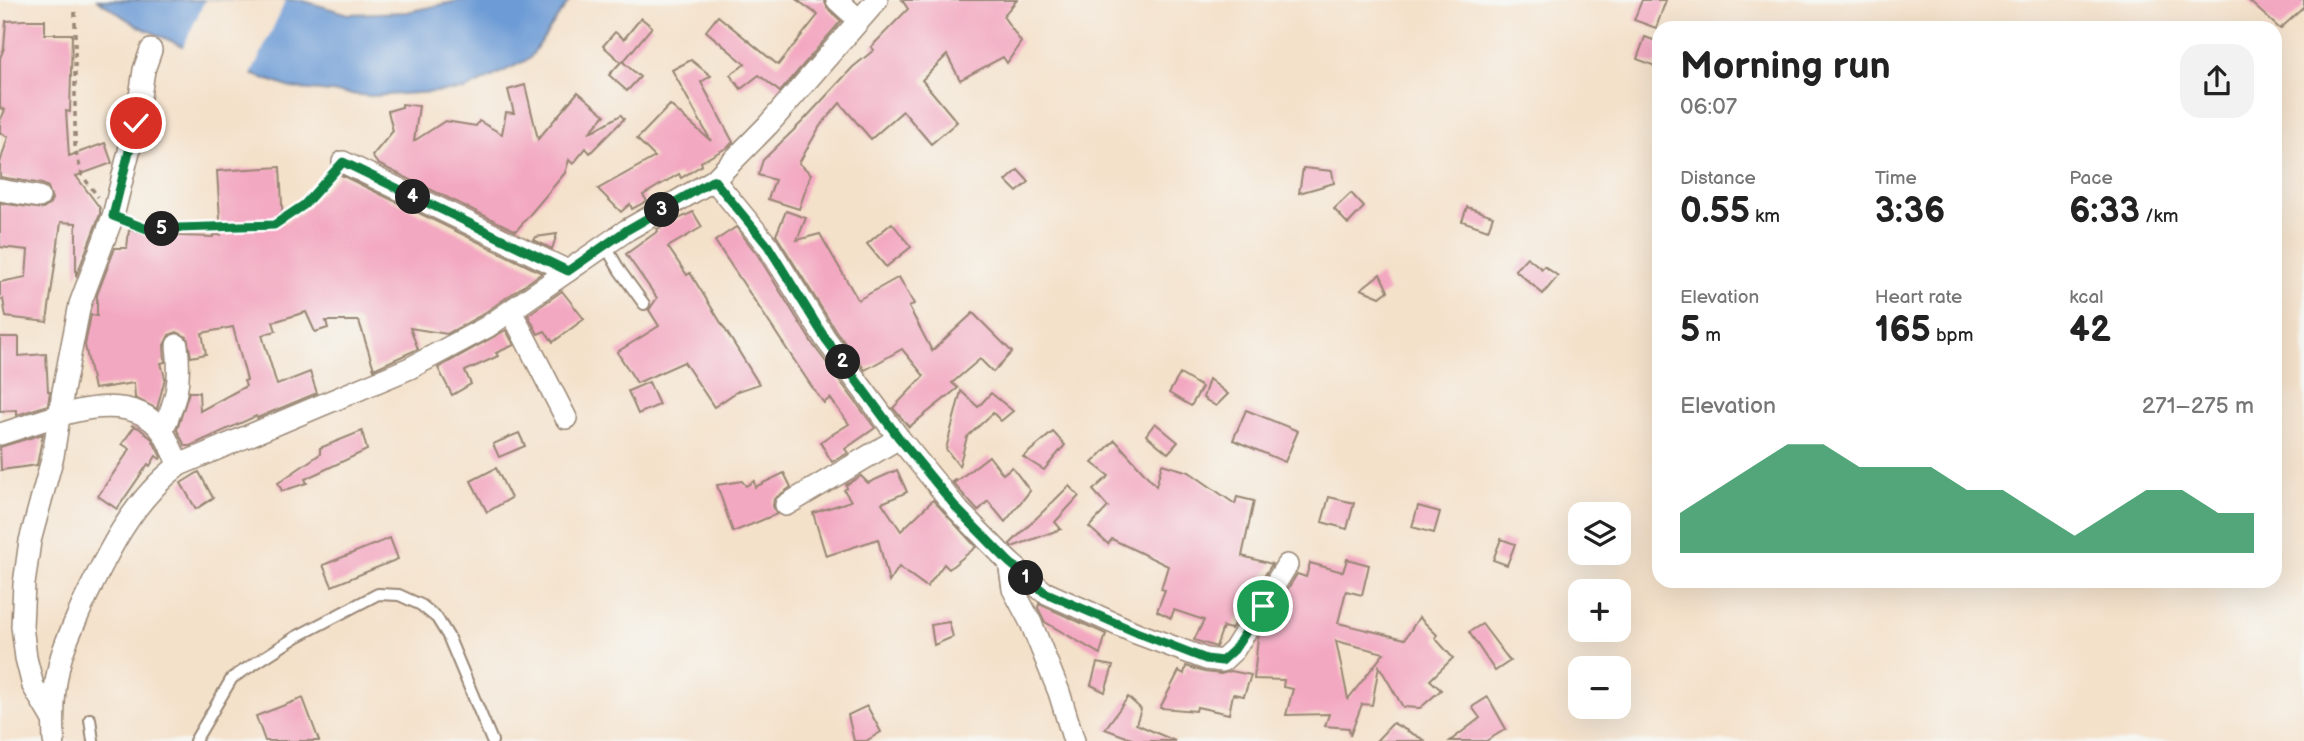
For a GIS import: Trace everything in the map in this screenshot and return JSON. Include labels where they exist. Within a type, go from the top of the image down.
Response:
[{"type":"street","points":[[837,0],[859,20]]},
{"type":"street","points":[[53,731],[58,670],[66,642],[104,559],[147,493],[179,464],[410,368],[511,311],[605,245],[714,180],[768,125],[877,0]]},
{"type":"street","points":[[53,731],[33,686],[22,626],[30,541],[53,456],[80,304],[113,216],[136,123],[144,70],[151,51]]},
{"type":"street","points":[[343,162],[568,271]]},
{"type":"street","points":[[714,180],[768,246],[825,338],[899,438],[959,511],[1009,562],[1044,592],[1160,642],[1206,659],[1222,661],[1234,650],[1287,565]]},
{"type":"street","points":[[0,190],[39,197]]},
{"type":"street","points":[[511,311],[566,418]]},
{"type":"street","points":[[162,431],[174,406],[179,384],[177,345]]},
{"type":"street","points":[[0,435],[59,415],[120,407],[145,417],[162,431],[179,464]]},
{"type":"street","points":[[786,505],[899,438]]},
{"type":"street","points":[[1009,562],[1013,589],[1031,623],[1059,692],[1074,741]]},
{"type":"lane","points":[[605,245],[644,304]]},
{"type":"lane","points":[[195,741],[232,678],[296,638],[378,594],[399,595],[421,605],[437,618],[449,636],[492,741]]},
{"type":"lane","points":[[90,719],[93,741]]},
{"type":"path","points":[[75,12],[75,149],[82,176],[113,216],[147,229],[274,225],[304,205],[343,162]]},
{"type":"water","points":[[98,0],[300,0],[349,14],[407,12],[462,0],[570,0],[529,59],[465,90],[370,96],[291,88],[220,63],[136,25]]},
{"type":"pier","points":[[205,0],[286,0],[250,77],[182,49]]},
{"type":"building","points":[[797,0],[824,0],[828,9],[841,21],[780,92],[759,75],[741,89],[730,75],[745,64],[706,31],[718,16],[778,65],[818,15]]},
{"type":"building","points":[[902,0],[1017,0],[1003,16],[1021,42],[1007,63],[1003,57],[960,80],[947,55],[922,80],[957,122],[931,144],[903,111],[871,139],[840,103],[820,126],[799,163],[811,174],[799,209],[768,199],[775,180],[758,175],[763,160],[853,67],[874,50],[871,47],[908,9]]},
{"type":"building","points":[[1642,0],[1666,0],[1658,21],[1652,21],[1652,27],[1634,20]]},
{"type":"building","points":[[2248,0],[2304,0],[2304,7],[2282,27],[2282,21],[2271,21]]},
{"type":"building","points":[[641,18],[652,27],[623,62],[640,77],[627,91],[609,75],[621,62],[603,46],[615,32],[624,39]]},
{"type":"building","points":[[45,20],[45,34],[72,34],[70,112],[66,111],[69,156],[105,143],[112,163],[76,176],[100,208],[100,214],[76,277],[76,223],[61,222],[47,322],[6,317],[3,299],[0,300],[0,282],[26,277],[28,250],[0,247],[0,203],[43,209],[52,199],[48,187],[42,184],[0,177],[0,163],[8,137],[0,133],[0,121],[5,110],[0,108],[0,58],[4,48],[6,21]]},
{"type":"building","points":[[1645,37],[1652,40],[1652,65],[1637,59]]},
{"type":"building","points":[[691,60],[711,76],[701,82],[733,142],[681,178],[679,174],[643,195],[647,201],[632,209],[630,204],[621,212],[598,189],[655,157],[637,139],[670,105],[711,141],[672,70]]},
{"type":"building","points":[[525,85],[538,139],[578,92],[605,115],[589,133],[621,115],[624,119],[590,153],[586,148],[573,164],[569,160],[565,173],[516,231],[378,164],[372,156],[393,131],[388,111],[402,107],[402,104],[419,106],[414,141],[445,121],[476,126],[479,121],[502,134],[506,112],[514,113],[508,90]]},
{"type":"building","points":[[280,167],[283,224],[298,213],[299,215],[339,174],[542,273],[480,316],[447,334],[410,328],[418,349],[374,369],[359,321],[326,321],[328,328],[315,332],[306,312],[273,322],[276,331],[262,335],[277,385],[310,372],[317,393],[185,446],[177,430],[189,392],[199,392],[200,411],[246,386],[244,381],[247,380],[233,327],[202,333],[206,354],[191,357],[187,337],[177,332],[169,335],[164,345],[165,362],[161,363],[165,378],[157,409],[135,398],[134,383],[94,389],[85,345],[91,315],[97,316],[97,295],[115,248],[127,248],[129,230],[182,236],[221,235],[217,171]]},
{"type":"building","points":[[1303,168],[1332,171],[1334,183],[1299,193]]},
{"type":"building","points":[[1018,170],[1029,182],[1017,192],[1006,181]]},
{"type":"building","points":[[1351,193],[1364,207],[1348,224],[1334,209]]},
{"type":"building","points":[[1467,207],[1493,216],[1488,230],[1462,221]]},
{"type":"building","points":[[786,211],[806,218],[797,240],[820,234],[858,300],[899,277],[914,304],[909,307],[932,351],[973,313],[1012,352],[993,372],[980,359],[952,383],[958,388],[909,427],[893,408],[924,376],[902,349],[865,370],[836,331],[776,235]]},
{"type":"building","points":[[693,212],[702,227],[668,247],[687,275],[690,273],[759,384],[738,391],[714,407],[684,362],[637,383],[617,352],[659,326],[649,310],[657,298],[626,254],[658,231],[657,229]]},
{"type":"building","points":[[892,223],[911,247],[886,267],[867,244]]},
{"type":"building","points":[[736,227],[757,254],[814,346],[875,428],[845,449],[848,453],[832,462],[820,442],[849,424],[830,398],[824,403],[812,387],[715,241]]},
{"type":"building","points":[[557,234],[552,249],[534,240],[536,237]]},
{"type":"building","points":[[1527,257],[1542,269],[1544,266],[1558,276],[1543,294],[1515,270]]},
{"type":"building","points":[[1380,274],[1388,291],[1380,297],[1361,289]]},
{"type":"building","points":[[562,291],[584,319],[553,342],[545,331],[538,334],[528,315]]},
{"type":"building","points":[[506,330],[514,345],[496,353],[498,356],[465,371],[471,384],[452,395],[438,368]]},
{"type":"building","points":[[0,337],[19,337],[19,356],[46,354],[50,391],[48,405],[17,415],[17,410],[0,411]]},
{"type":"building","points":[[1180,374],[1202,387],[1191,406],[1169,393]]},
{"type":"building","points":[[1209,379],[1228,394],[1216,406],[1203,398]]},
{"type":"building","points":[[649,382],[659,405],[638,414],[628,391]]},
{"type":"building","points":[[961,391],[978,407],[991,393],[1013,411],[1001,421],[993,413],[967,437],[959,466],[946,449]]},
{"type":"building","points":[[1246,410],[1298,431],[1285,462],[1233,440]]},
{"type":"building","points":[[1155,423],[1178,442],[1168,453],[1146,435]]},
{"type":"building","points":[[131,425],[139,428],[152,439],[161,457],[160,459],[156,456],[150,466],[148,464],[117,509],[98,496],[130,449],[122,444],[134,427]]},
{"type":"building","points":[[362,431],[367,450],[305,479],[307,483],[282,491],[278,483],[320,454],[320,448]]},
{"type":"building","points":[[1053,432],[1065,445],[1044,470],[1023,457]]},
{"type":"building","points":[[519,433],[525,446],[499,457],[493,444]]},
{"type":"building","points":[[43,434],[37,465],[1,470],[0,447]]},
{"type":"building","points":[[1115,440],[1156,486],[1162,464],[1189,472],[1235,504],[1237,497],[1254,501],[1242,556],[1272,564],[1231,629],[1223,627],[1216,647],[1194,640],[1204,620],[1174,610],[1171,618],[1157,611],[1165,590],[1161,589],[1168,566],[1112,539],[1108,544],[1089,527],[1108,507],[1093,490],[1109,476],[1092,463]]},
{"type":"building","points":[[989,456],[1003,474],[1012,467],[1030,491],[1005,522],[988,501],[978,511],[952,482]]},
{"type":"building","points":[[496,468],[511,498],[487,512],[471,481]]},
{"type":"building","points":[[897,470],[907,492],[882,503],[901,531],[933,500],[976,547],[949,569],[944,564],[927,587],[899,567],[889,582],[878,539],[826,556],[813,513],[851,501],[844,490],[846,485],[861,476],[868,483]]},
{"type":"building","points":[[199,472],[213,498],[196,509],[181,483]]},
{"type":"building","points":[[784,473],[791,487],[774,499],[773,506],[777,514],[733,532],[717,485],[742,481],[746,486],[754,481],[755,487]]},
{"type":"building","points":[[1069,486],[1079,496],[1055,522],[1061,529],[1012,547],[1010,544]]},
{"type":"building","points":[[1329,497],[1354,503],[1347,529],[1322,522]]},
{"type":"building","points":[[1418,506],[1440,512],[1434,533],[1412,527]]},
{"type":"building","points":[[390,538],[398,559],[332,586],[323,565]]},
{"type":"building","points":[[1501,539],[1515,544],[1507,565],[1493,560]]},
{"type":"building","points":[[1347,559],[1369,565],[1362,595],[1346,591],[1338,623],[1405,639],[1419,617],[1437,635],[1435,638],[1453,658],[1430,680],[1441,690],[1420,708],[1403,707],[1379,666],[1372,705],[1362,704],[1350,736],[1349,728],[1325,726],[1329,714],[1286,715],[1293,689],[1283,687],[1284,680],[1254,679],[1258,637],[1297,574],[1306,577],[1310,563],[1343,572]],"holes":[[[1336,641],[1384,653],[1348,699]]]},
{"type":"building","points":[[1039,604],[1106,634],[1100,654],[1045,622],[1038,608]]},
{"type":"building","points":[[949,622],[953,637],[934,645],[931,625]]},
{"type":"building","points":[[1482,624],[1510,661],[1495,671],[1469,632]]},
{"type":"building","points":[[1097,663],[1113,666],[1105,692],[1091,685]]},
{"type":"building","points":[[1186,666],[1204,672],[1221,674],[1231,671],[1251,675],[1244,696],[1233,694],[1229,714],[1197,707],[1196,711],[1160,708],[1179,671],[1184,674]]},
{"type":"building","points":[[1128,697],[1141,709],[1136,724],[1175,741],[1137,741],[1105,729]]},
{"type":"building","points":[[1488,697],[1506,729],[1486,741],[1450,741],[1480,718],[1472,707]]},
{"type":"building","points":[[303,698],[319,741],[265,741],[256,716]]},
{"type":"building","points":[[867,706],[881,732],[866,741],[854,741],[848,715]]},
{"type":"building","points":[[1393,723],[1426,741],[1376,741]]},
{"type":"route","points":[[136,123],[113,216],[147,229],[274,225],[304,205],[343,162],[568,271],[627,230],[714,180],[768,246],[825,338],[899,438],[959,511],[1009,562],[1044,592],[1136,632],[1206,659],[1222,661],[1234,650],[1263,606]]}]
